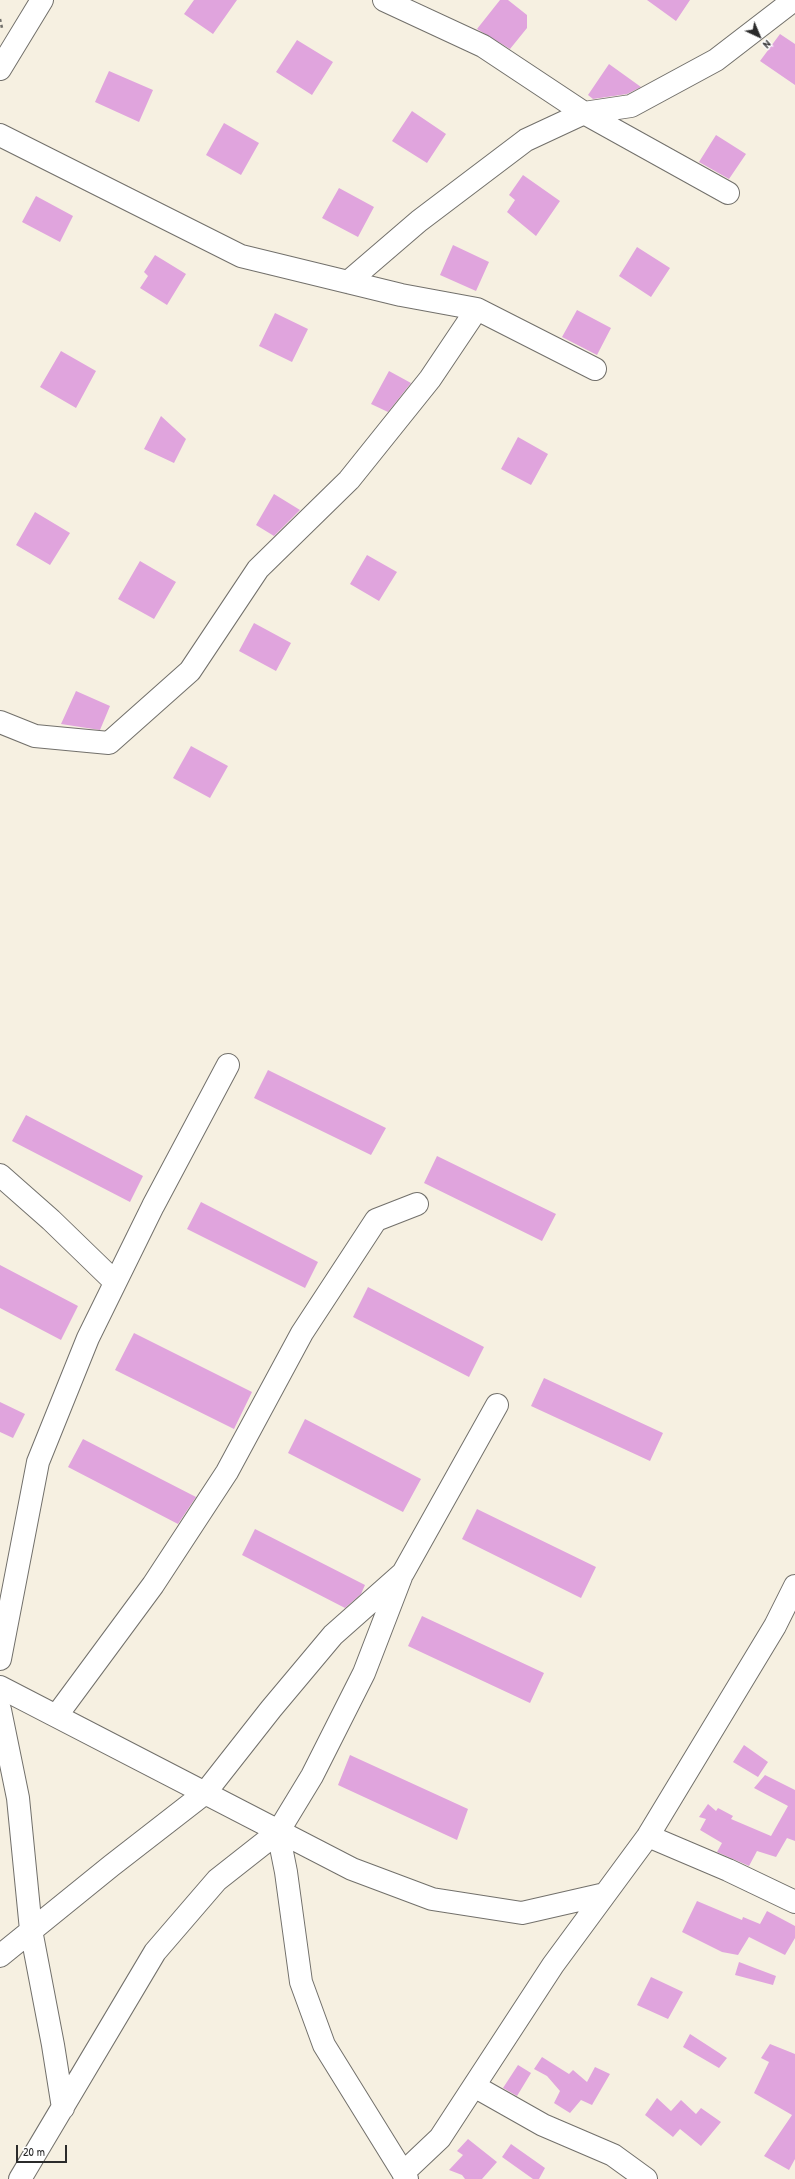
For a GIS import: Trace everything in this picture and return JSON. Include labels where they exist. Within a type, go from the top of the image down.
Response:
[{"type":"street","points":[[0,69],[42,0]]},
{"type":"street","points":[[384,0],[483,46],[584,113],[728,193]]},
{"type":"street","points":[[348,282],[419,221],[526,140],[584,113],[631,106],[716,60],[794,0]]},
{"type":"street","points":[[0,135],[241,256],[401,295],[478,309],[595,369]]},
{"type":"street","points":[[0,722],[35,736],[109,744],[190,671],[258,569],[349,480],[430,379],[478,309]]},
{"type":"street","points":[[0,1659],[38,1462],[88,1338],[115,1282],[228,1065]]},
{"type":"street","points":[[0,1175],[51,1220],[115,1282]]},
{"type":"street","points":[[57,1716],[153,1585],[222,1478],[302,1333],[376,1220],[417,1204]]},
{"type":"street","points":[[20,2179],[155,1952],[217,1880],[278,1832],[312,1776],[364,1673],[403,1572],[497,1405]]},
{"type":"street","points":[[0,1956],[205,1793],[271,1709],[333,1635],[403,1572]]},
{"type":"street","points":[[278,1832],[286,1872],[301,1982],[324,2045],[405,2176],[440,2138],[553,1965],[648,1836],[771,1632],[795,1586]]},
{"type":"street","points":[[0,1687],[352,1869],[432,1899],[522,1914],[605,1894]]},
{"type":"street","points":[[0,1710],[18,1798],[31,1930],[53,2045],[63,2108]]},
{"type":"street","points":[[648,1836],[728,1870],[795,1902]]},
{"type":"street","points":[[474,2086],[543,2125],[613,2155],[646,2179]]},
{"type":"building","points":[[194,0],[237,0],[213,34],[184,14]]},
{"type":"building","points":[[500,0],[508,0],[527,15],[527,28],[510,49],[477,29]]},
{"type":"building","points":[[647,0],[690,0],[676,21]]},
{"type":"building","points":[[780,34],[795,44],[795,85],[760,61]]},
{"type":"building","points":[[297,40],[333,62],[312,95],[276,72]]},
{"type":"building","points":[[609,64],[641,87],[627,94],[593,99],[588,95]]},
{"type":"building","points":[[109,71],[153,90],[139,122],[95,102]]},
{"type":"building","points":[[412,111],[446,134],[427,163],[392,141]]},
{"type":"building","points":[[224,123],[259,143],[241,175],[206,155]]},
{"type":"building","points":[[716,135],[746,154],[729,179],[699,162]]},
{"type":"building","points":[[523,175],[560,201],[536,236],[507,212],[515,200],[509,195]]},
{"type":"building","points":[[339,188],[374,207],[358,237],[322,218]]},
{"type":"building","points":[[36,196],[73,216],[60,242],[22,222]]},
{"type":"building","points":[[453,245],[489,262],[476,291],[440,275]]},
{"type":"building","points":[[637,247],[670,268],[651,297],[619,276]]},
{"type":"building","points":[[155,255],[186,274],[167,305],[140,288],[148,276],[144,272]]},
{"type":"building","points":[[577,310],[611,328],[597,355],[562,337]]},
{"type":"building","points":[[275,313],[308,329],[292,362],[259,346]]},
{"type":"building","points":[[61,351],[96,371],[76,408],[40,387]]},
{"type":"building","points":[[389,371],[411,383],[388,412],[371,404]]},
{"type":"building","points":[[161,416],[186,439],[174,463],[144,449]]},
{"type":"building","points":[[518,437],[548,454],[531,485],[501,469]]},
{"type":"building","points":[[274,494],[300,510],[274,536],[256,525]]},
{"type":"building","points":[[35,512],[70,533],[50,565],[16,545]]},
{"type":"building","points":[[367,555],[397,572],[379,601],[350,584]]},
{"type":"building","points":[[140,561],[176,582],[154,619],[118,599]]},
{"type":"building","points":[[254,623],[291,643],[276,671],[239,651]]},
{"type":"building","points":[[76,691],[110,706],[100,730],[61,724]]},
{"type":"building","points":[[191,746],[228,766],[210,798],[173,778]]},
{"type":"building","points":[[268,1070],[386,1128],[371,1155],[254,1098]]},
{"type":"building","points":[[26,1115],[143,1176],[130,1202],[12,1141]]},
{"type":"building","points":[[437,1156],[556,1214],[542,1241],[424,1183]]},
{"type":"building","points":[[201,1202],[318,1262],[305,1288],[187,1229]]},
{"type":"building","points":[[0,1265],[78,1306],[61,1340],[0,1308]]},
{"type":"building","points":[[368,1287],[484,1347],[469,1377],[353,1317]]},
{"type":"building","points":[[134,1333],[252,1392],[234,1429],[115,1370]]},
{"type":"building","points":[[544,1378],[663,1433],[650,1461],[531,1406]]},
{"type":"building","points":[[0,1402],[25,1414],[13,1438],[0,1432]]},
{"type":"building","points":[[305,1419],[421,1479],[403,1512],[288,1453]]},
{"type":"building","points":[[83,1439],[196,1497],[178,1524],[68,1467]]},
{"type":"building","points":[[477,1509],[596,1567],[581,1598],[462,1539]]},
{"type":"building","points":[[255,1529],[365,1585],[361,1594],[345,1608],[242,1555]]},
{"type":"building","points":[[422,1616],[544,1673],[530,1703],[408,1646]]},
{"type":"building","points":[[744,1745],[768,1762],[758,1777],[733,1762]]},
{"type":"building","points":[[350,1755],[468,1809],[457,1840],[338,1785]]},
{"type":"building","points":[[765,1775],[795,1790],[795,1841],[787,1838],[776,1857],[757,1851],[749,1866],[717,1852],[722,1843],[700,1830],[706,1819],[699,1817],[708,1804],[716,1811],[718,1808],[733,1816],[731,1819],[771,1836],[788,1806],[754,1788]]},
{"type":"building","points":[[697,1901],[742,1920],[743,1917],[760,1924],[767,1911],[795,1926],[795,1938],[785,1955],[749,1937],[738,1955],[722,1952],[682,1932]]},
{"type":"building","points":[[739,1962],[776,1976],[773,1985],[735,1975]]},
{"type":"building","points":[[651,1977],[683,1992],[668,2019],[637,2005]]},
{"type":"building","points":[[690,2034],[727,2058],[719,2068],[683,2047]]},
{"type":"building","points":[[770,2044],[795,2054],[795,2159],[789,2170],[764,2156],[792,2115],[754,2093],[769,2062],[761,2058]]},
{"type":"building","points":[[542,2057],[569,2074],[573,2070],[587,2082],[595,2067],[610,2074],[592,2105],[581,2100],[570,2113],[554,2103],[560,2091],[547,2076],[534,2069]]},
{"type":"building","points":[[518,2065],[531,2073],[517,2096],[503,2088]]},
{"type":"building","points":[[657,2098],[671,2111],[681,2100],[696,2114],[701,2108],[721,2122],[701,2146],[680,2129],[673,2137],[645,2115]]},
{"type":"building","points":[[468,2139],[497,2162],[482,2179],[465,2179],[462,2175],[449,2170],[463,2155],[457,2151]]},
{"type":"building","points":[[511,2144],[545,2168],[539,2179],[533,2179],[502,2157]]}]
